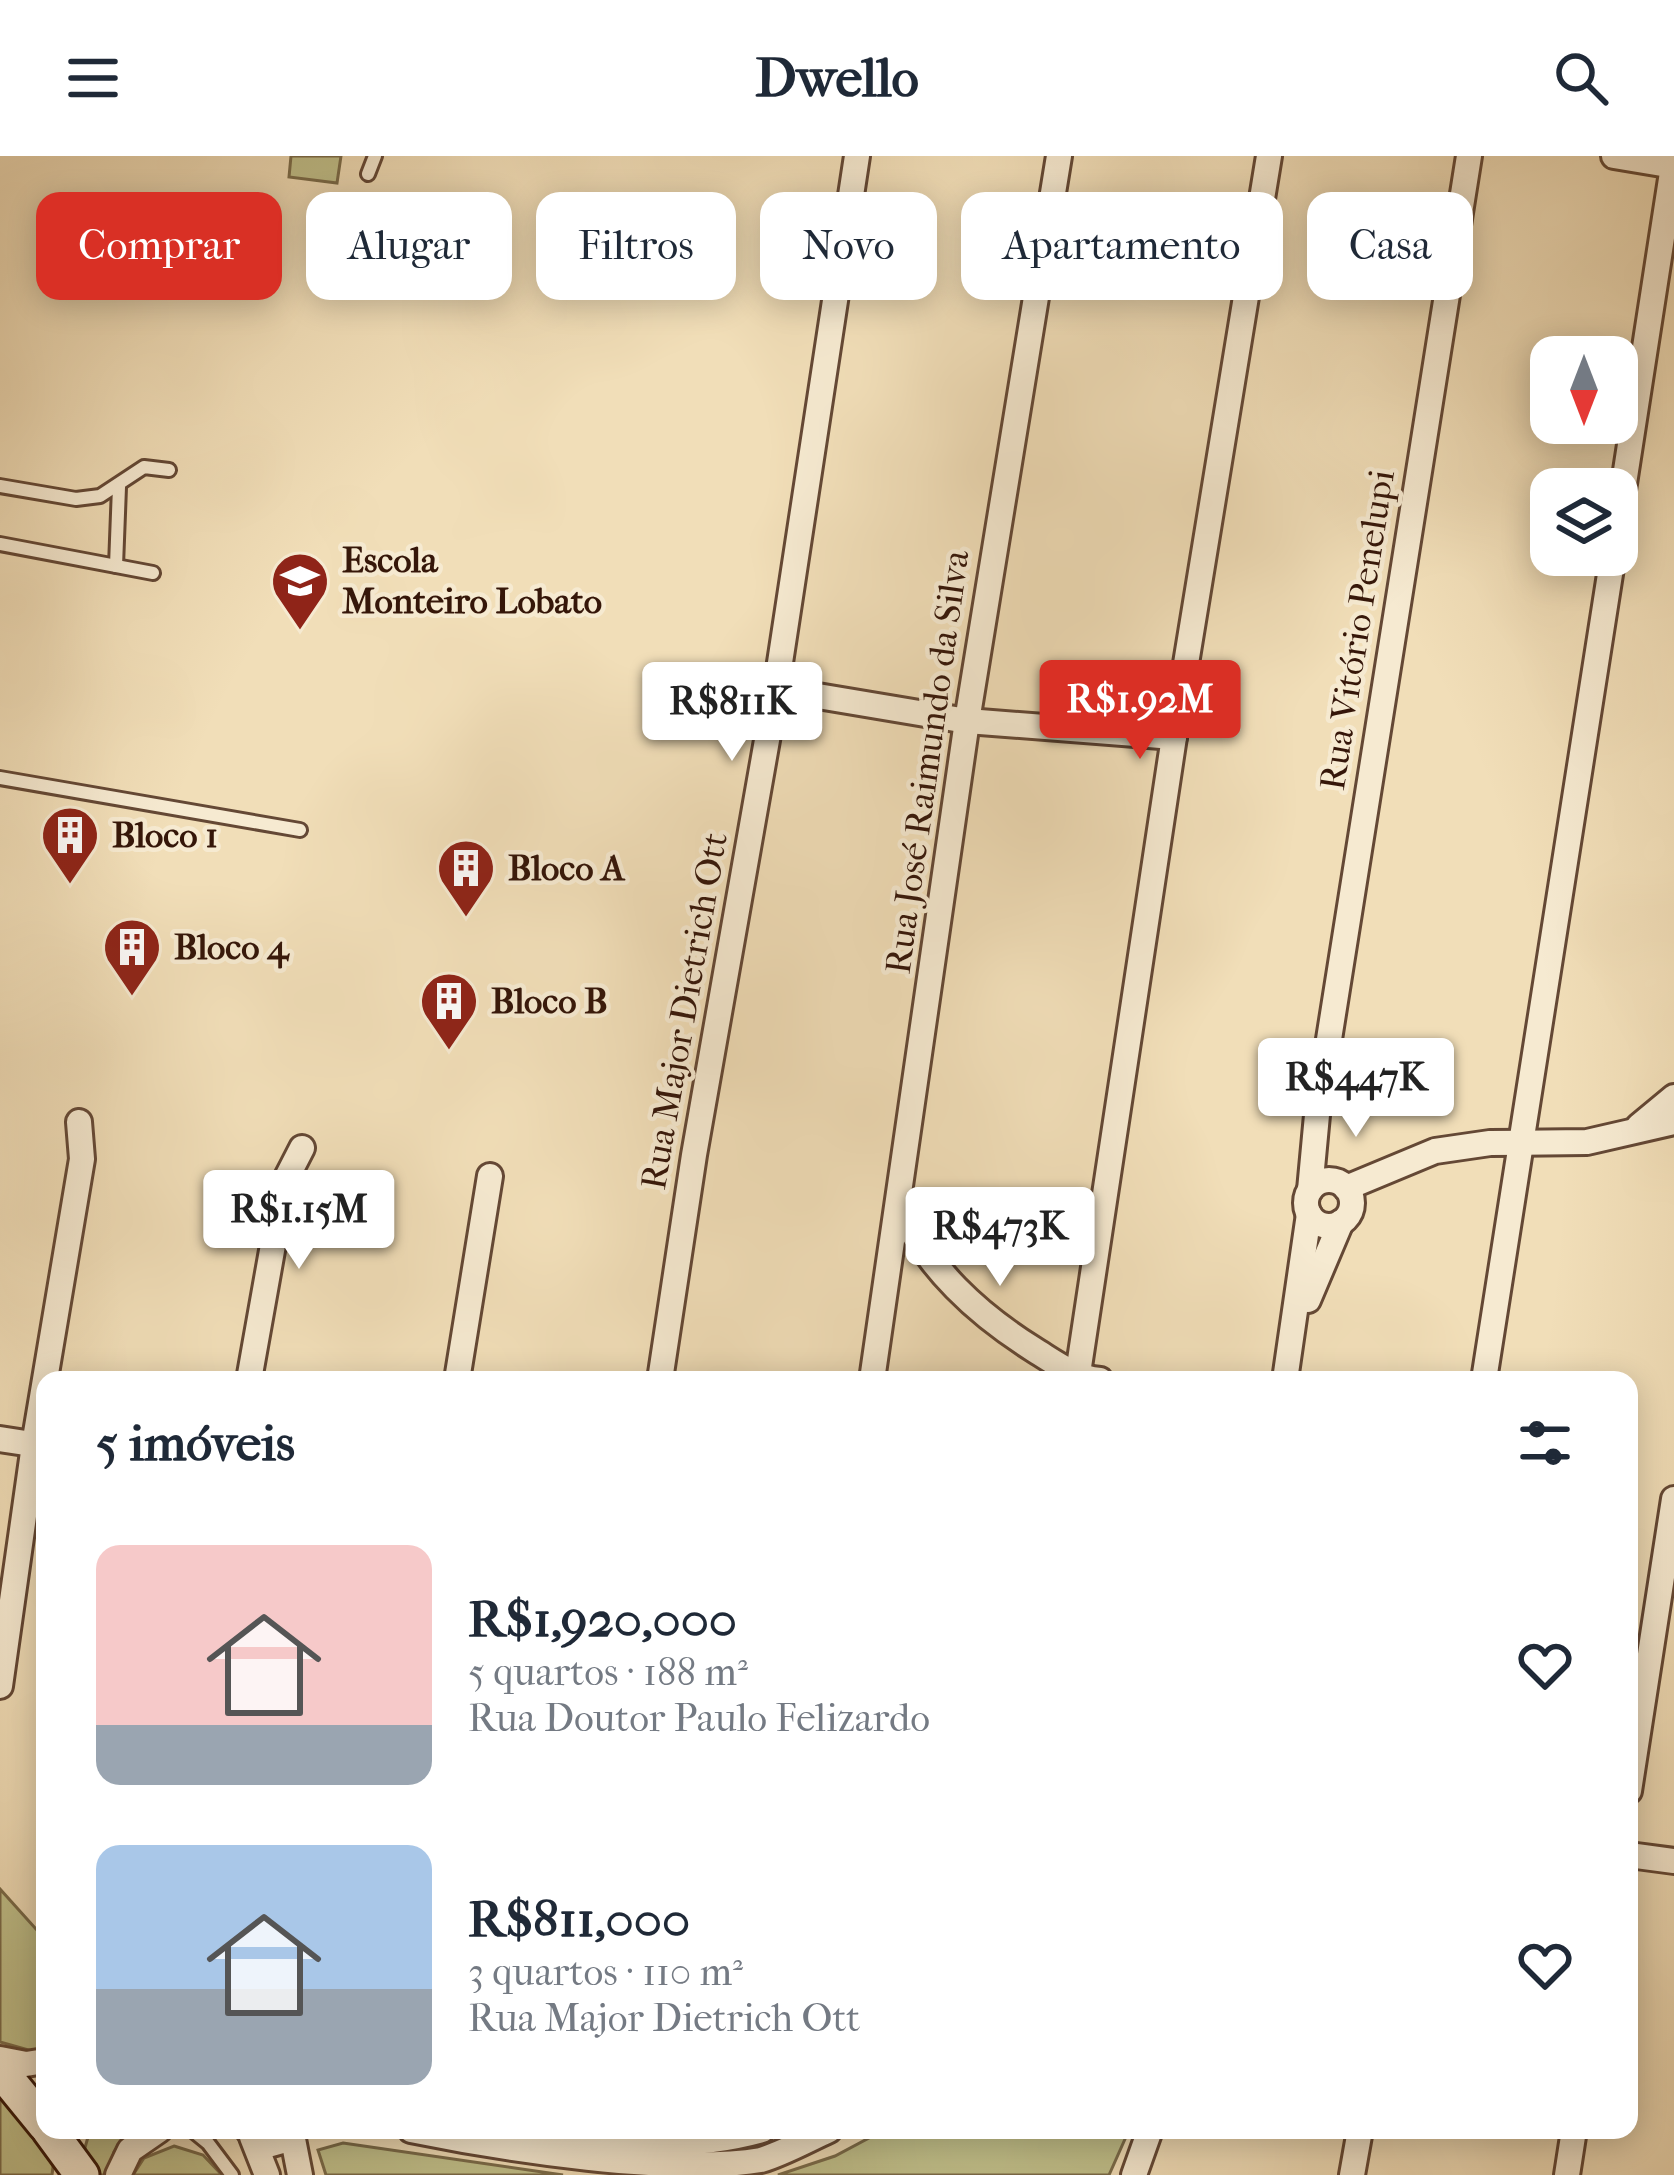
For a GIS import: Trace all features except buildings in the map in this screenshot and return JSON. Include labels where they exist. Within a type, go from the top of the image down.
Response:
[{"type":"main road","points":[[0,2070],[36,2115]]},
{"type":"street","name":"Rua Major Dietrich Ott","points":[[661,1371],[776,688],[857,156]]},
{"type":"street","name":"Rua José Raimundo da Silva","points":[[873,1371],[967,721],[1059,156]]},
{"type":"street","points":[[1086,1371],[1174,737],[1269,156]]},
{"type":"street","name":"Rua Vitório Penelupi","points":[[1295,1329],[1317,1115],[1469,156]]},
{"type":"street","points":[[1614,156],[1674,166],[1627,468]]},
{"type":"street","points":[[1485,1371],[1610,576]]},
{"type":"street","points":[[776,688],[967,721],[1174,737]]},
{"type":"street","points":[[1636,1129],[1674,1097]]},
{"type":"street","points":[[1288,1371],[1295,1329],[1344,1200],[1317,1115]]},
{"type":"street","points":[[50,1371],[82,1159],[79,1122]]},
{"type":"street","points":[[1344,1200],[1319,1182],[1310,1202],[1327,1226],[1344,1200],[1396,1166],[1450,1148],[1587,1142],[1674,1122]]},
{"type":"street","points":[[251,1371],[284,1183],[302,1148]]},
{"type":"street","points":[[459,1371],[490,1176]]},
{"type":"street","points":[[899,1208],[914,1240],[949,1282],[1011,1335],[1072,1371]]},
{"type":"street","points":[[0,1439],[36,1445]]},
{"type":"street","points":[[0,1686],[36,1464]]},
{"type":"street","points":[[1638,1733],[1674,1499]]},
{"type":"street","points":[[1638,1856],[1674,1861]]},
{"type":"street","points":[[0,2059],[36,2063]]},
{"type":"street","points":[[118,2175],[130,2150],[146,2139]]},
{"type":"street","points":[[252,2139],[267,2175]]},
{"type":"street","points":[[294,2139],[300,2175]]},
{"type":"street","points":[[548,2139],[693,2170],[761,2160],[809,2139]]},
{"type":"street","points":[[568,2139],[693,2145],[719,2139]]},
{"type":"street","points":[[743,2163],[748,2139]]},
{"type":"street","points":[[1134,2175],[1151,2139]]},
{"type":"street","points":[[1153,2175],[1155,2139]]},
{"type":"street","points":[[1352,2175],[1358,2139]]},
{"type":"street","points":[[1567,2175],[1573,2139]]},
{"type":"lane","points":[[368,174],[376,156]]},
{"type":"lane","points":[[0,486],[76,499],[100,496],[144,467],[169,470]]},
{"type":"lane","points":[[116,566],[119,487]]},
{"type":"lane","points":[[0,544],[153,573]]},
{"type":"lane","points":[[0,778],[300,830]]},
{"type":"lane","points":[[203,2139],[232,2175]]},
{"type":"green space","points":[[291,156],[341,156],[337,183],[289,177]]},
{"type":"green space","points":[[0,1889],[36,1929],[36,2050],[0,2042]]},
{"type":"green space","points":[[0,2091],[54,2159],[52,2175],[0,2175]]},
{"type":"green space","points":[[87,2139],[123,2139],[114,2152],[109,2175],[97,2175],[84,2151]]},
{"type":"green space","points":[[867,2139],[1125,2139],[1109,2175],[778,2175],[835,2156]]},
{"type":"green space","points":[[343,2143],[563,2175],[326,2175],[318,2150]]},
{"type":"green space","points":[[174,2146],[203,2155],[222,2175],[133,2175],[144,2158]]},
{"type":"place","name":"Escola Monteiro Lobato","points":[[300,632]]},
{"type":"place","name":"Bloco 1","points":[[70,886]]},
{"type":"place","name":"Bloco A","points":[[466,919]]},
{"type":"place","name":"Bloco 4","points":[[132,998]]},
{"type":"place","name":"Bloco B","points":[[449,1052]]}]
